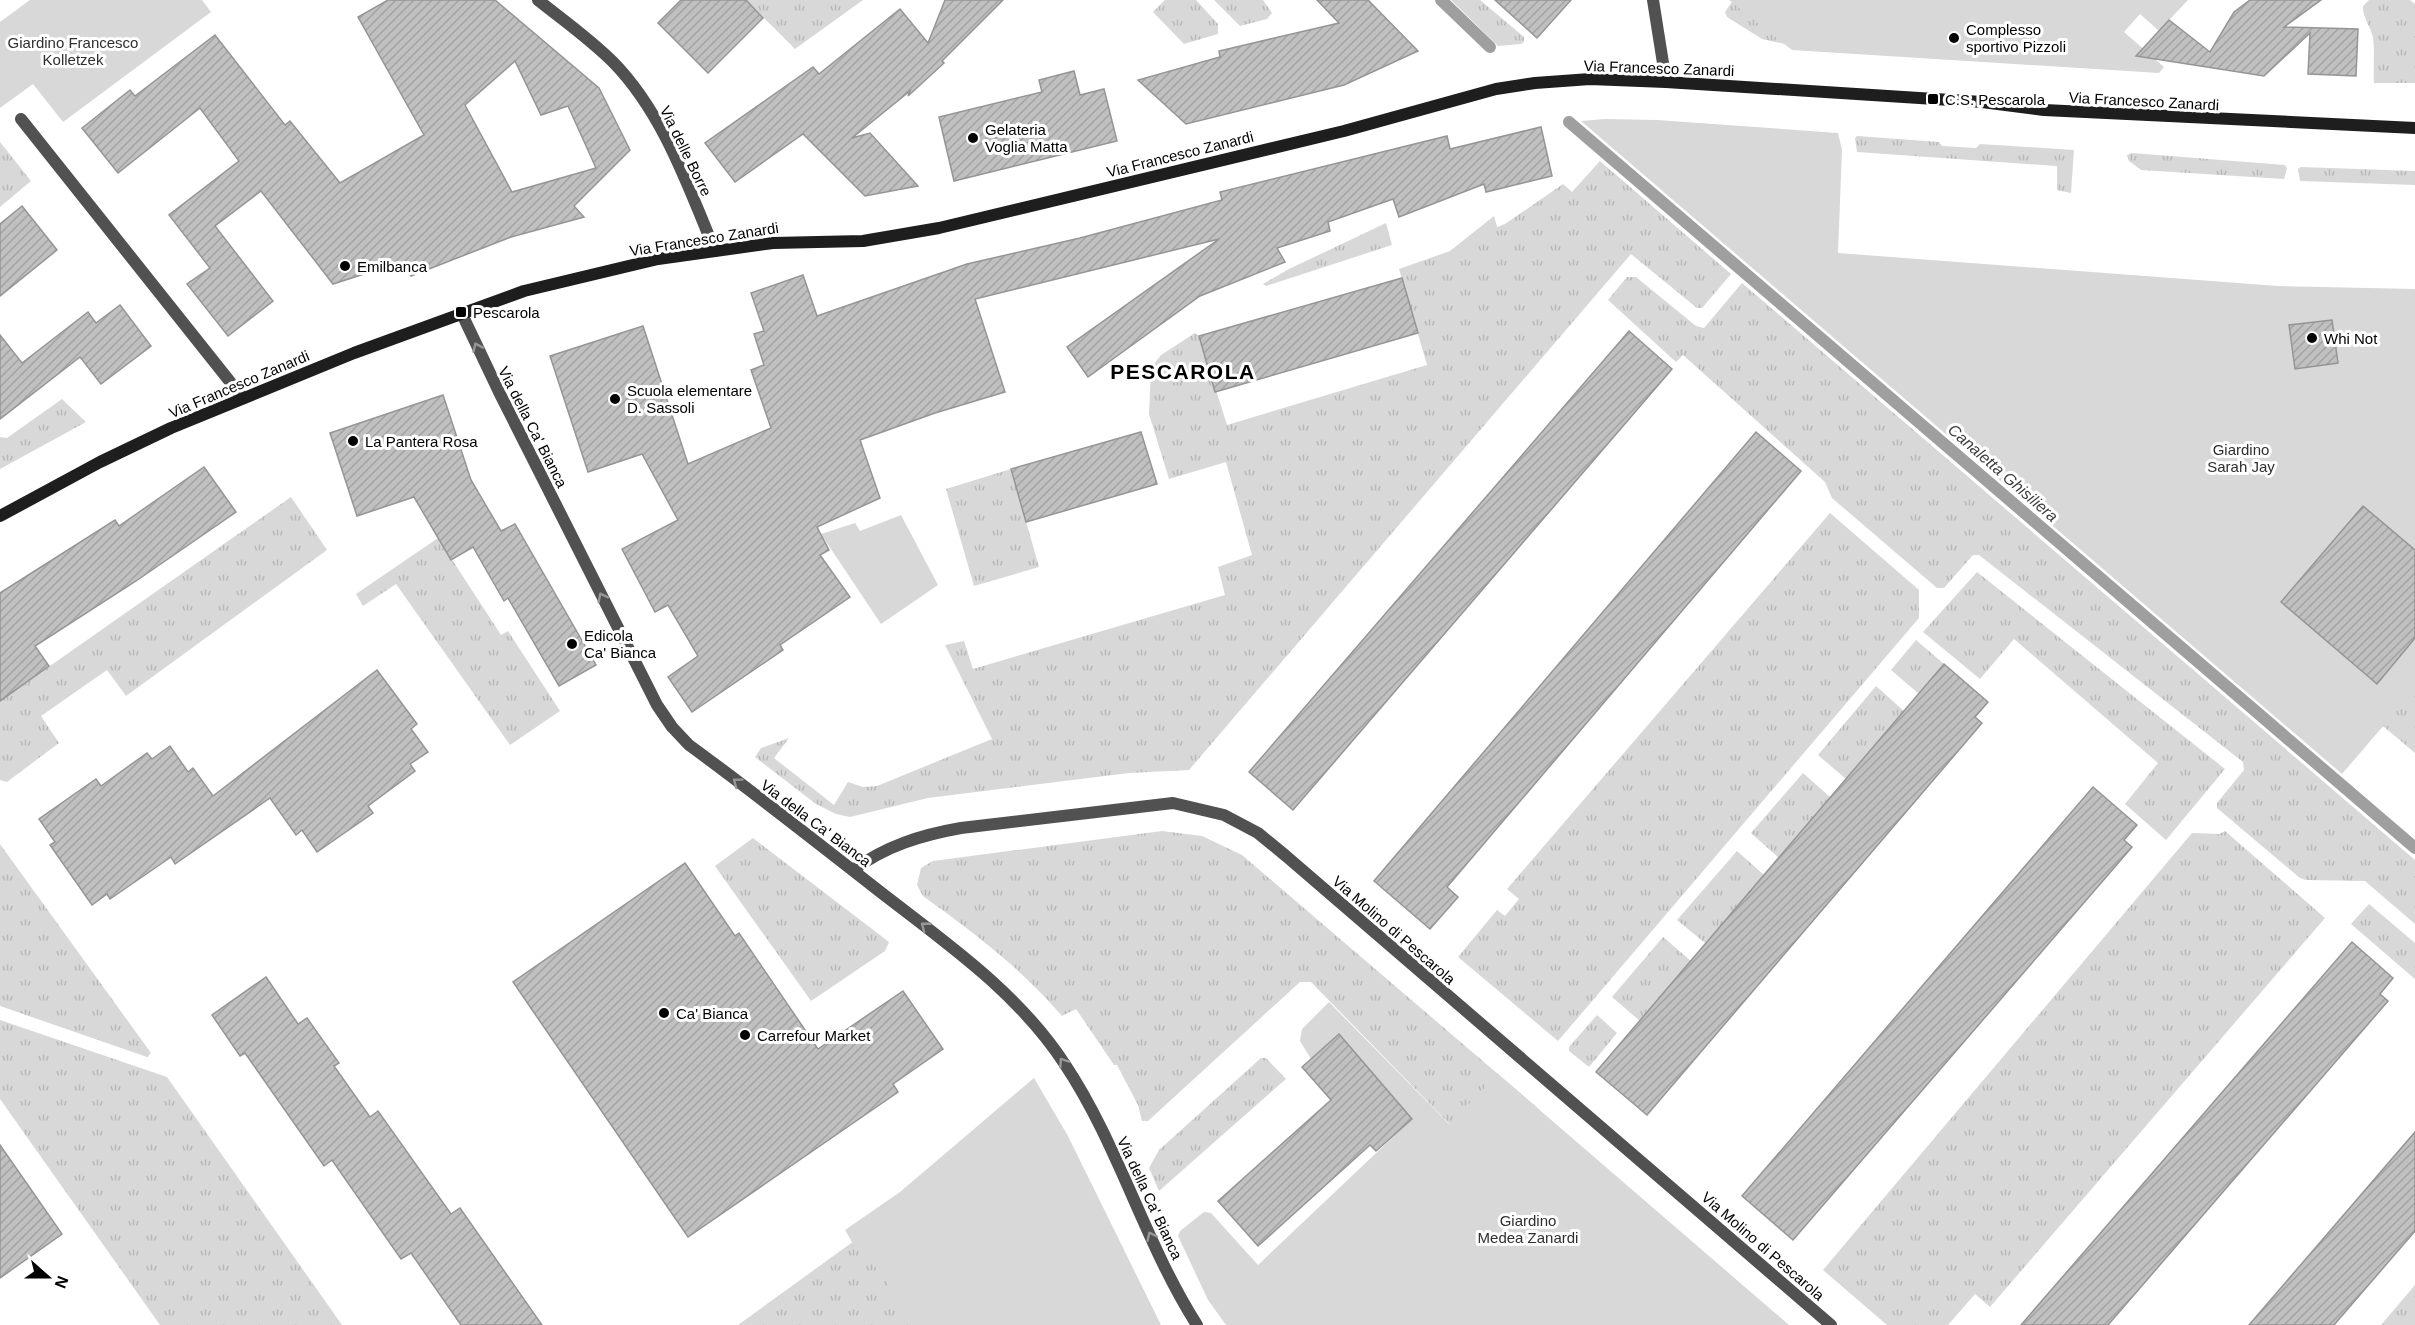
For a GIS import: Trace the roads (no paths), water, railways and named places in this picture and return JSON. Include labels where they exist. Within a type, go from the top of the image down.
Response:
[{"type":"main road","name":"Via Francesco Zanardi","points":[[0,516],[100,462],[243,398],[461,312],[568,279],[658,260],[715,251],[791,241],[862,241],[939,228],[1344,131],[1496,89],[1572,80],[1666,82],[1982,102],[2056,111],[2415,128]]},
{"type":"street","name":"Via delle Borre","points":[[538,0],[612,62],[646,104],[688,186],[715,251]]},
{"type":"street","points":[[1653,0],[1666,82]]},
{"type":"street","points":[[21,119],[243,398]]},
{"type":"street","name":"Via della Ca' Bianca","points":[[461,312],[578,550],[668,721],[689,745],[984,973],[1016,1003],[1046,1038],[1096,1118],[1156,1247],[1197,1325]]},
{"type":"street","name":"Via Molino di Pescarola","points":[[853,870],[893,845],[961,828],[1153,803],[1190,805],[1224,815],[1258,833],[1286,856],[1831,1325]]},
{"type":"waterway","name":"Canaletta Ghisiliera","points":[[1441,0],[1490,47]]},
{"type":"waterway","name":"Canaletta Ghisiliera","points":[[1569,122],[2415,848]]},
{"type":"place","name":"Complesso sportivo Pizzoli","points":[[1954,38]]},
{"type":"place","name":"C.S. Pescarola","points":[[1933,99]]},
{"type":"place","name":"Gelateria Voglia Matta","points":[[973,138]]},
{"type":"place","name":"Emilbanca","points":[[345,266]]},
{"type":"place","name":"Pescarola","points":[[461,312]]},
{"type":"place","name":"Whi Not","points":[[2312,338]]},
{"type":"place","name":"Scuola elementare D. Sassoli","points":[[615,399]]},
{"type":"place","name":"La Pantera Rosa","points":[[353,441]]},
{"type":"place","name":"Edicola Ca' Bianca","points":[[572,644]]},
{"type":"place","name":"Ca' Bianca","points":[[664,1013]]},
{"type":"place","name":"Carrefour Market","points":[[745,1035]]},
{"type":"district","name":"PESCAROLA","points":[[1183,371]]},
{"type":"park label","name":"Giardino Francesco Kolletzek","points":[[73,50]]},
{"type":"park label","name":"Giardino Sarah Jay","points":[[2241,458]]},
{"type":"park label","name":"Giardino Medea Zanardi","points":[[1528,1228]]}]
